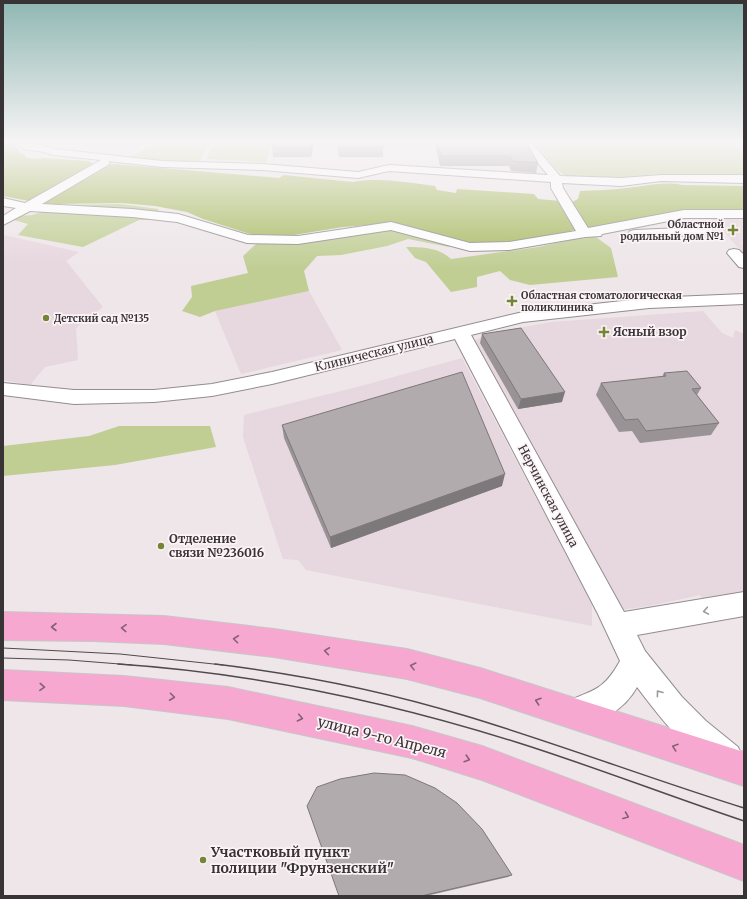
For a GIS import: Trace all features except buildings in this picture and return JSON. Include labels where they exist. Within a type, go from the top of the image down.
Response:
[{"type":"main road","points":[[3,626],[93,627],[164,630],[274,643],[407,664],[480,682],[741,768]]},
{"type":"main road","name":"улица 9-го Апреля","points":[[3,685],[124,691],[228,703],[412,742],[482,763],[542,784],[744,863]]},
{"type":"street","points":[[3,221],[68,184]]},
{"type":"street","points":[[557,184],[584,233]]},
{"type":"street","points":[[3,202],[178,218],[247,239],[298,240],[390,226],[470,246],[509,246],[684,214],[744,214]]},
{"type":"street","points":[[584,233],[604,236],[706,231]]},
{"type":"street","points":[[734,253],[744,264]]},
{"type":"street","name":"Клиническая улица","points":[[3,389],[74,397],[154,396],[212,390],[272,378],[460,331],[523,317],[649,303],[744,299]]},
{"type":"street","name":"Нерчинская улица","points":[[460,331],[635,661],[671,708],[695,732],[741,768]]},
{"type":"street","points":[[617,626],[744,604]]},
{"type":"street","points":[[576,713],[592,709],[604,703],[621,688],[635,661]]},
{"type":"shaded area","points":[[3,184],[418,184],[435,186],[437,190],[456,193],[457,189],[534,194],[538,199],[572,202],[578,199],[580,191],[675,184],[744,186],[744,211],[577,229],[546,239],[477,244],[393,223],[343,227],[294,235],[253,235],[203,219],[187,212],[155,206],[122,203],[55,204],[3,196]]},
{"type":"shaded area","points":[[46,202],[62,205],[120,204],[159,209],[150,220],[139,220],[83,247],[18,235],[28,224],[10,219],[48,210],[43,205]]},
{"type":"shaded area","name":"Областной родильный дом №1","points":[[710,217],[744,217],[744,242],[741,242],[744,246],[744,254]]},
{"type":"shaded area","points":[[388,228],[451,243],[449,247],[408,239],[387,246],[341,255],[317,256],[304,271],[309,291],[215,311],[200,317],[182,311],[192,297],[191,286],[248,273],[243,256],[257,243]]},
{"type":"shaded area","name":"Детский сад №135","points":[[4,235],[79,252],[66,261],[103,307],[76,328],[78,360],[45,367],[30,385],[3,380]]},
{"type":"shaded area","points":[[582,237],[596,237],[611,248],[618,277],[530,285],[510,280],[500,271],[477,277],[477,287],[451,292],[426,262],[415,258],[406,247],[435,250],[451,259],[538,247]]},
{"type":"shaded area","points":[[309,291],[342,350],[241,374],[215,311]]},
{"type":"shaded area","points":[[703,311],[722,333],[733,338],[735,330],[744,334],[744,593],[705,603],[700,595],[649,606],[620,610],[474,341],[489,333],[552,322]]},
{"type":"shaded area","points":[[462,358],[592,604],[592,626],[306,570],[298,560],[283,559],[243,437],[244,415],[361,386]]},
{"type":"shaded area","points":[[119,426],[210,426],[216,447],[115,465],[3,476],[3,446],[89,436]]},
{"type":"tram line","points":[[3,648],[120,654],[223,665]]},
{"type":"tram line","points":[[3,658],[69,660],[132,665]]},
{"type":"tram line","points":[[118,664],[220,674],[270,682],[371,702],[470,728],[519,743],[744,821]]},
{"type":"tram line","points":[[215,664],[223,665]]},
{"type":"tram line","points":[[223,665],[341,684],[435,707],[536,738],[744,808]]},
{"type":"place","name":"Областной родильный дом №1","points":[[733,230]]},
{"type":"place","name":"Областная стоматологическая поликлиника","points":[[512,301]]},
{"type":"place","name":"Детский сад №135","points":[[46,318]]},
{"type":"place","name":"Ясный взор","points":[[604,332]]},
{"type":"place","name":"Отделение связи №236016","points":[[161,546]]},
{"type":"place","name":"Участковый пункт полиции \"Фрунзенский\"","points":[[203,860]]}]
